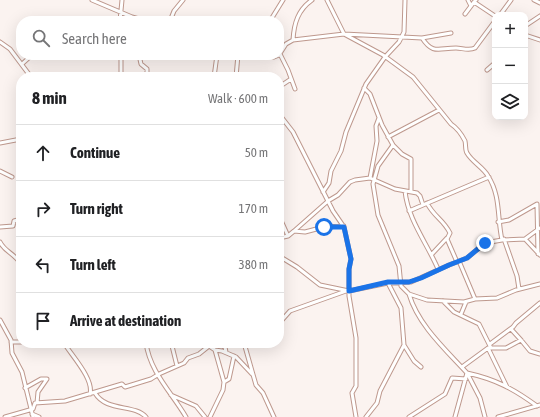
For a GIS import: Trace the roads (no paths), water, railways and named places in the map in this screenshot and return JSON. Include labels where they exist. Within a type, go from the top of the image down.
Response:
[{"type":"street","points":[[92,0],[127,16]]},
{"type":"street","points":[[120,16],[122,0]]},
{"type":"street","points":[[172,16],[183,0]]},
{"type":"street","points":[[273,16],[283,0]]},
{"type":"street","points":[[293,40],[296,19],[305,5],[312,0]]},
{"type":"street","points":[[327,0],[344,34],[385,57],[413,77],[439,110],[456,128],[464,141],[468,155],[482,167],[489,177],[498,202],[498,222],[519,289]]},
{"type":"street","points":[[323,192],[329,183],[331,171],[341,151],[346,132],[364,88],[385,57],[397,44],[401,37],[405,24],[405,0]]},
{"type":"street","points":[[468,0],[471,6]]},
{"type":"street","points":[[502,12],[510,0]]},
{"type":"street","points":[[534,0],[540,3]]},
{"type":"street","points":[[465,14],[475,1],[492,14]]},
{"type":"street","points":[[528,24],[540,16]]},
{"type":"street","points":[[422,38],[430,48],[437,50],[455,48],[471,50],[475,48],[492,26]]},
{"type":"street","points":[[284,47],[286,44],[293,40],[344,34],[422,38],[451,33]]},
{"type":"street","points":[[528,36],[540,40]]},
{"type":"street","points":[[0,42],[10,49],[16,56]]},
{"type":"street","points":[[19,60],[28,72]]},
{"type":"street","points":[[22,64],[26,60]]},
{"type":"street","points":[[121,60],[121,72]]},
{"type":"street","points":[[140,60],[141,64],[148,68],[148,72]]},
{"type":"street","points":[[215,72],[216,60]]},
{"type":"street","points":[[236,72],[238,60]]},
{"type":"street","points":[[282,60],[288,70],[294,89]]},
{"type":"street","points":[[487,70],[492,66]]},
{"type":"street","points":[[284,84],[291,79]]},
{"type":"street","points":[[364,88],[370,94],[379,118],[393,145],[402,154],[411,159],[411,192]]},
{"type":"street","points":[[388,137],[439,110]]},
{"type":"street","points":[[370,178],[377,141],[376,126],[379,118]]},
{"type":"street","points":[[284,120],[293,132],[323,192],[344,226],[351,259],[347,291],[356,338],[356,386],[352,393],[356,417]]},
{"type":"street","points":[[0,143],[16,140]]},
{"type":"street","points":[[393,145],[378,166],[373,184],[378,215],[399,266],[400,283],[409,294],[422,300],[466,302],[475,299],[497,298],[519,289],[540,284]]},
{"type":"street","points":[[0,171],[12,177]]},
{"type":"street","points":[[409,211],[427,202],[489,177]]},
{"type":"street","points":[[284,237],[288,236],[328,201],[338,195],[351,181],[370,178],[395,189],[419,195],[423,205]]},
{"type":"street","points":[[405,191],[409,211],[415,226],[432,254],[438,269]]},
{"type":"street","points":[[427,202],[433,214],[445,224],[450,234],[432,254]]},
{"type":"street","points":[[498,222],[509,220],[536,204],[538,206],[539,255]]},
{"type":"street","points":[[0,227],[13,226],[14,221],[16,220]]},
{"type":"street","points":[[294,231],[309,232],[324,227],[344,226]]},
{"type":"street","points":[[284,227],[288,236]]},
{"type":"street","points":[[284,318],[290,311],[347,291],[388,282],[400,283],[421,278],[438,269],[469,257],[485,243],[503,239],[525,239],[538,228]]},
{"type":"street","points":[[447,238],[475,299]]},
{"type":"street","points":[[525,239],[539,255]]},
{"type":"street","points":[[0,242],[5,249],[16,256]]},
{"type":"street","points":[[284,260],[320,285],[347,291]]},
{"type":"street","points":[[388,282],[401,310],[404,345],[413,359],[421,367]]},
{"type":"street","points":[[409,294],[412,302],[426,325],[467,373],[480,398],[485,417]]},
{"type":"street","points":[[443,302],[454,312],[461,314],[479,324],[507,387]]},
{"type":"street","points":[[461,314],[466,302]]},
{"type":"street","points":[[462,367],[490,347],[511,329],[516,322],[540,303]]},
{"type":"street","points":[[0,320],[11,342],[12,354],[20,370],[32,414]]},
{"type":"street","points":[[511,329],[530,351],[540,354]]},
{"type":"street","points":[[490,347],[506,348],[521,340]]},
{"type":"street","points":[[11,342],[16,342]]},
{"type":"street","points":[[366,417],[377,403],[380,391],[404,345]]},
{"type":"street","points":[[67,348],[88,378],[91,388],[90,394]]},
{"type":"street","points":[[147,348],[151,362],[186,417]]},
{"type":"street","points":[[172,348],[177,366]]},
{"type":"street","points":[[32,414],[34,403],[56,403],[122,384],[126,387],[148,381],[159,374],[184,363],[188,358],[205,348]]},
{"type":"street","points":[[225,348],[226,352]]},
{"type":"street","points":[[245,348],[256,385],[263,393],[274,417]]},
{"type":"street","points":[[210,417],[223,390],[224,382],[215,350],[226,352],[234,356],[252,374]]},
{"type":"street","points":[[224,382],[229,380],[234,356]]},
{"type":"street","points":[[467,373],[485,376],[538,405]]},
{"type":"street","points":[[455,417],[457,405],[467,373]]},
{"type":"street","points":[[410,417],[445,394],[452,378],[466,378]]},
{"type":"street","points":[[25,388],[41,379],[47,379],[38,392],[38,403]]},
{"type":"street","points":[[95,393],[98,398],[106,403],[122,409],[141,413],[146,417]]},
{"type":"street","points":[[171,394],[196,406],[205,417]]},
{"type":"street","points":[[498,417],[538,405]]},
{"type":"street","points":[[5,417],[32,414],[39,417]]}]
